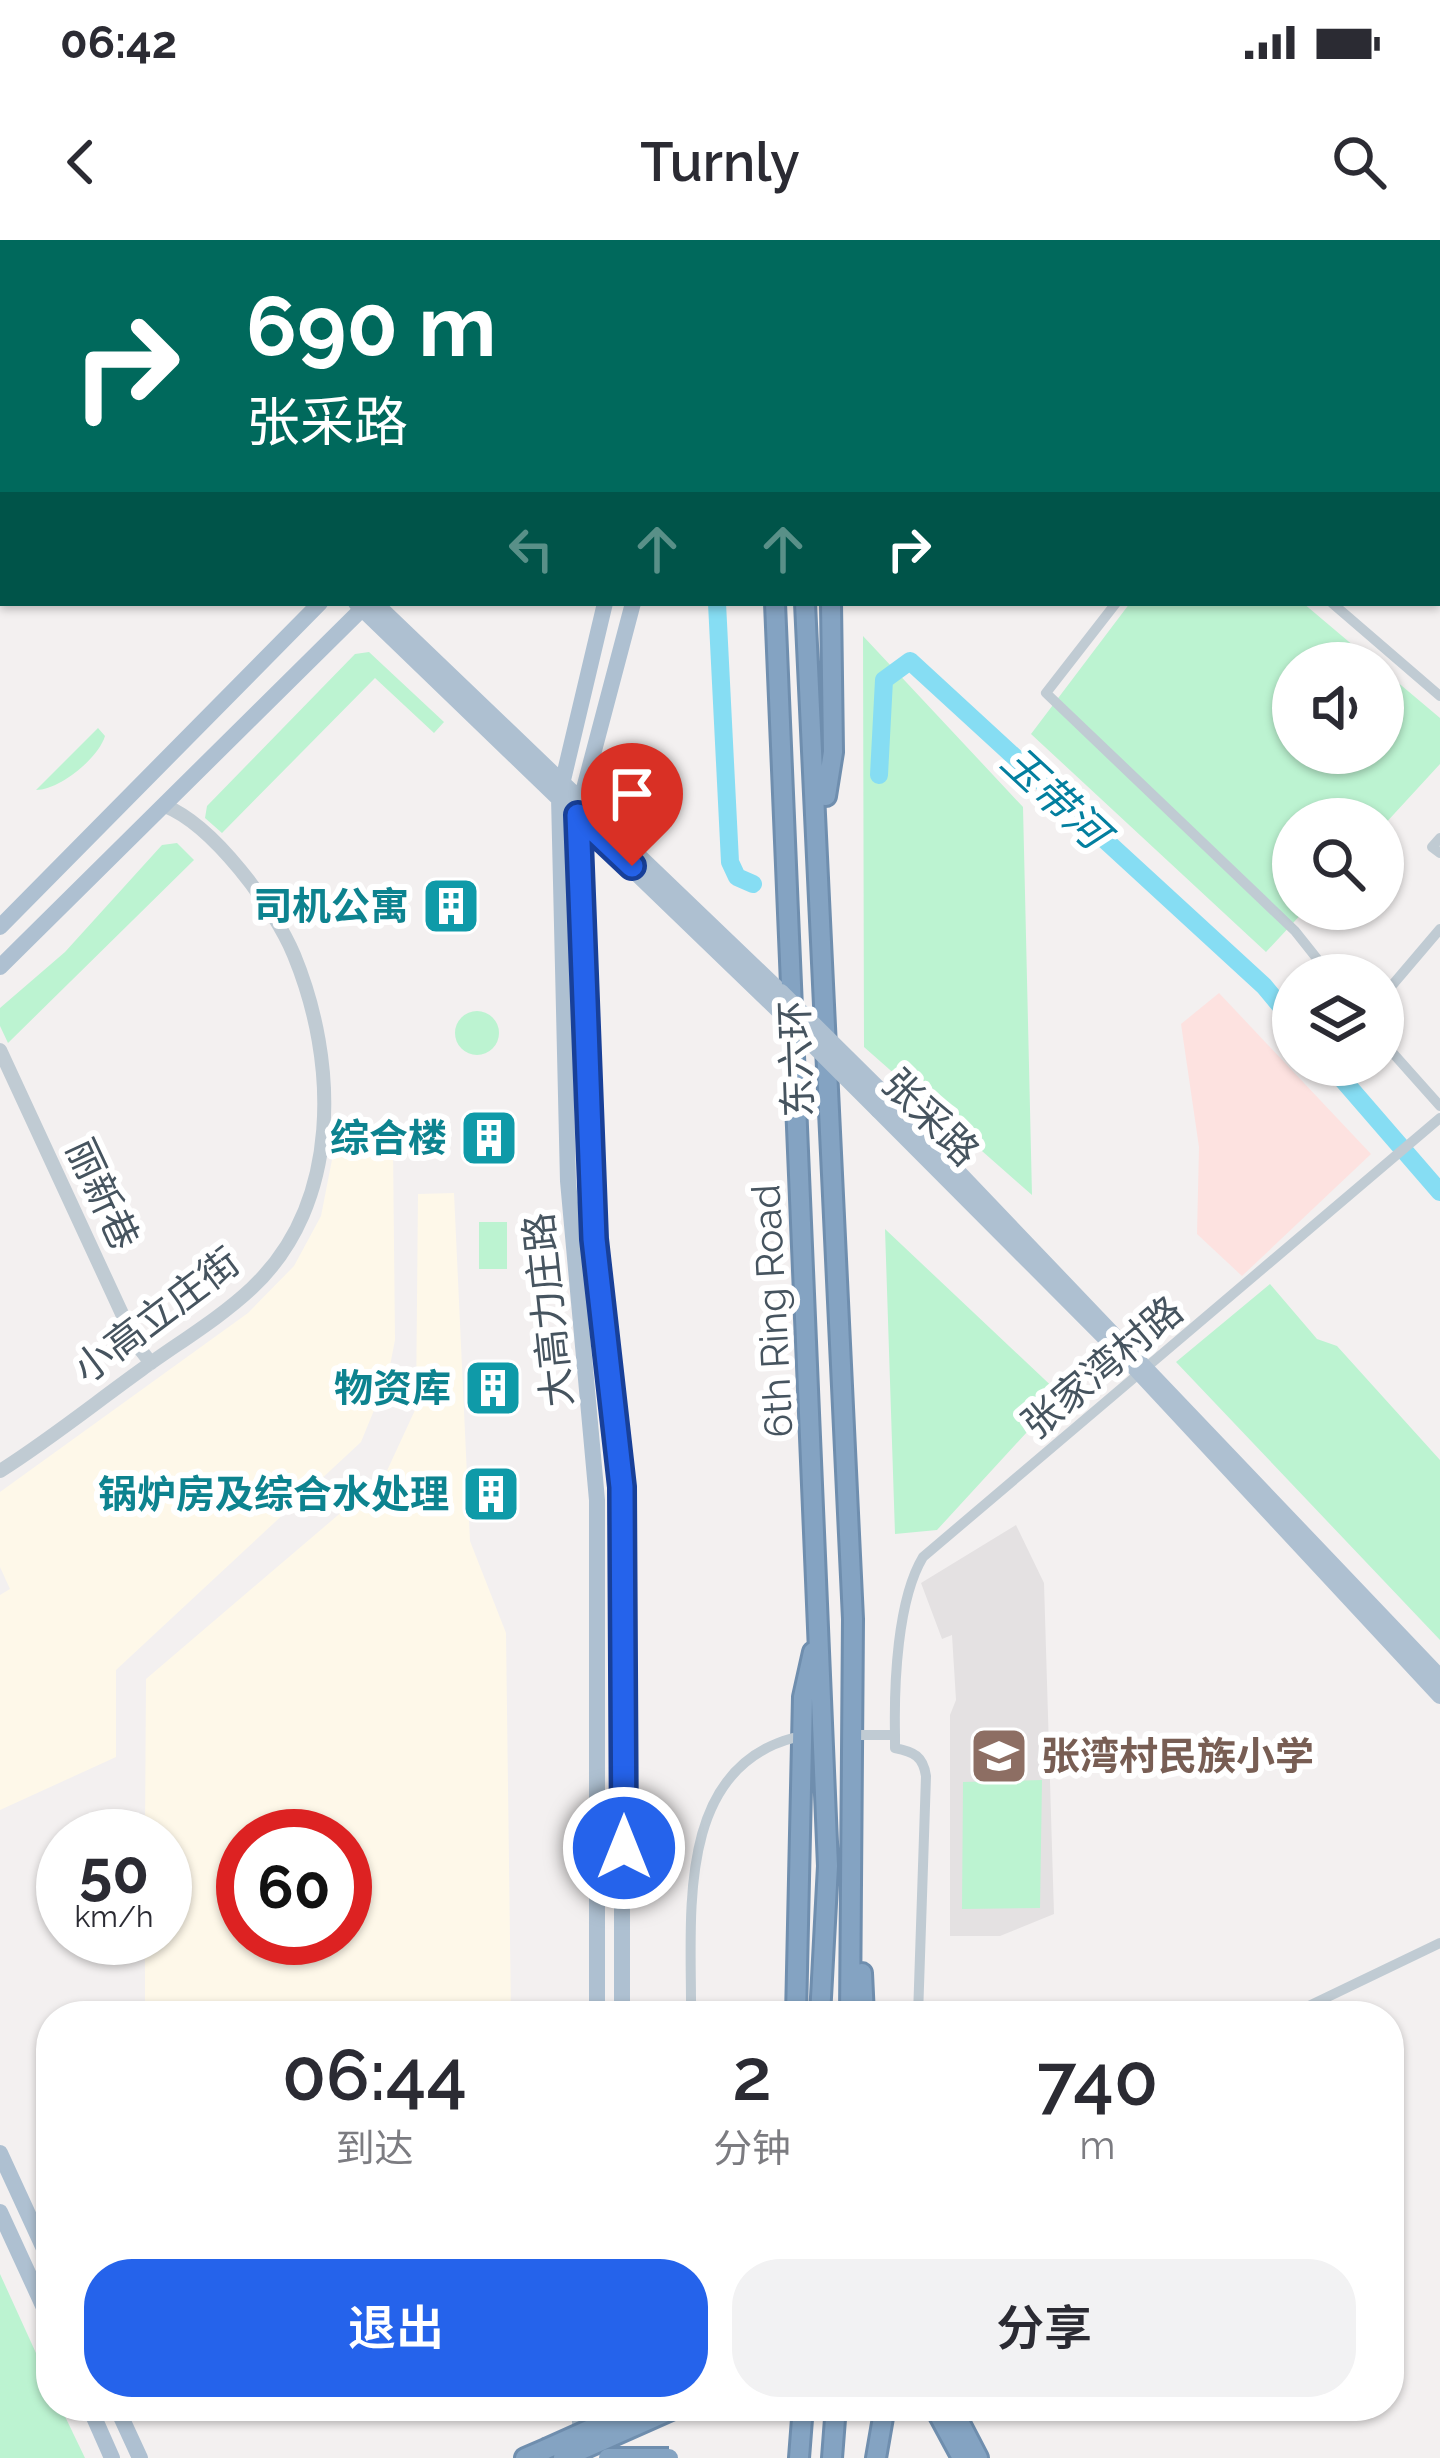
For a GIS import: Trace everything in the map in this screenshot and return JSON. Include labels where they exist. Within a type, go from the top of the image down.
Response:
[{"type":"highway","name":"6th Ring Road","points":[[776,606],[828,1866],[821,2001]]},
{"type":"highway","name":"东六环","points":[[805,606],[820,830],[853,1618],[850,2001]]},
{"type":"highway","points":[[820,830],[833,752],[831,606]]},
{"type":"highway","points":[[796,2001],[803,1697],[820,1618]]},
{"type":"highway","points":[[854,1760],[863,2001]]},
{"type":"highway","points":[[554,2453],[596,2421]]},
{"type":"highway","points":[[554,2453],[614,2421]]},
{"type":"highway","points":[[525,2458],[554,2453],[640,2421]]},
{"type":"highway","points":[[799,2458],[802,2421]]},
{"type":"highway","points":[[832,2458],[835,2421]]},
{"type":"highway","points":[[876,2458],[882,2421]]},
{"type":"highway","points":[[942,2421],[962,2458]]},
{"type":"highway","points":[[959,2421],[978,2458]]},
{"type":"highway","points":[[606,2458],[669,2458]]},
{"type":"main road","points":[[0,927],[317,606]]},
{"type":"main road","points":[[0,968],[363,606]]},
{"type":"main road","name":"张采路","points":[[367,606],[781,992],[880,1101],[1440,1677]]},
{"type":"main road","name":"大高力庄路","points":[[597,2001],[597,1500],[568,1181],[558,881],[560,789],[604,606]]},
{"type":"main road","name":"大高力庄路","points":[[622,2001],[622,1487],[594,1239],[579,807],[632,606]]},
{"type":"main road","name":"张采路","points":[[579,807],[781,1013],[880,1101]]},
{"type":"main road","points":[[558,881],[566,871],[581,878]]},
{"type":"main road","name":"张采路","points":[[1145,1371],[1440,1696]]},
{"type":"main road","points":[[0,2153],[36,2231]]},
{"type":"main road","points":[[0,2212],[36,2291]]},
{"type":"main road","points":[[96,2421],[112,2458]]},
{"type":"main road","points":[[123,2421],[140,2458]]},
{"type":"main road","points":[[580,2421],[580,2458]]},
{"type":"main road","points":[[606,2421],[606,2458]]},
{"type":"street","points":[[1114,606],[1046,693],[1313,954]]},
{"type":"street","points":[[1335,606],[1440,696]]},
{"type":"street","name":"小高立庄街","points":[[0,1471],[250,1289],[275,1263],[312,1193],[323,1117],[316,1023],[288,941],[243,874],[184,813],[165,806]]},
{"type":"street","points":[[1440,838],[1432,847],[1440,853]]},
{"type":"street","points":[[1404,971],[1440,929]]},
{"type":"street","name":"丽新巷","points":[[0,1050],[136,1344],[151,1363]]},
{"type":"street","points":[[1404,1066],[1440,1106]]},
{"type":"street","name":"张家湾村路","points":[[895,1735],[911,1577],[923,1557],[1440,1118]]},
{"type":"street","points":[[861,1735],[895,1735],[896,1748],[914,1752],[924,1762],[918,2001]]},
{"type":"street","points":[[691,2001],[692,1892],[700,1832],[739,1763],[793,1738]]},
{"type":"street","points":[[1319,2001],[1440,1943]]},
{"type":"shaded area","points":[[1219,993],[1272,1049],[1272,1086],[1307,1086],[1371,1154],[1242,1276],[1197,1234],[1199,1147],[1181,1024]]},
{"type":"shaded area","points":[[380,1131],[393,1147],[395,1340],[388,1376],[361,1442],[116,1670],[116,1757],[0,1810],[0,1595],[10,1589],[0,1567],[0,1492],[248,1313],[294,1266],[321,1216],[337,1134]]},
{"type":"shaded area","points":[[454,1193],[470,1541],[506,1633],[511,2001],[145,2001],[145,1965],[192,1965],[192,1809],[145,1809],[146,1679],[385,1475],[416,1408],[418,1194]]},
{"type":"shaded area","name":"张湾村民族小学","points":[[1016,1525],[1044,1583],[1054,1914],[1000,1936],[950,1936],[950,1715],[956,1700],[952,1635],[942,1639],[921,1583]]},
{"type":"green space","points":[[1128,606],[1307,606],[1349,642],[1272,642],[1272,774],[1404,774],[1404,688],[1440,718],[1440,764],[1404,803],[1404,798],[1272,798],[1272,930],[1286,930],[1266,952],[1031,734]]},
{"type":"green space","points":[[863,636],[1023,807],[1032,1195],[864,1047]]},
{"type":"green space","points":[[369,652],[444,722],[434,733],[375,678],[222,833],[205,818],[207,806],[355,654]]},
{"type":"green space","points":[[98,728],[105,736],[86,763],[56,785],[36,790]]},
{"type":"green space","points":[[177,843],[194,860],[8,1043],[0,1026],[0,1008],[65,952],[162,845]]},
{"type":"green space","points":[[477,1011],[492,1018],[499,1033],[492,1048],[477,1055],[462,1048],[455,1033],[462,1018]]},
{"type":"green space","points":[[479,1222],[507,1222],[507,1269],[479,1269]]},
{"type":"green space","points":[[885,1229],[1061,1395],[937,1530],[895,1534]]},
{"type":"green space","points":[[1270,1284],[1317,1339],[1337,1346],[1440,1460],[1440,1640],[1176,1362]]},
{"type":"green space","points":[[1042,1780],[1040,1908],[962,1909],[963,1782]]},
{"type":"green space","points":[[0,2274],[36,2353],[36,2421],[67,2421],[85,2458],[0,2458]]},
{"type":"waterway","name":"玉带河","points":[[717,606],[730,862],[737,877],[753,884]]},
{"type":"waterway","name":"玉带河","points":[[879,775],[884,680],[910,661],[1272,996]]},
{"type":"waterway","name":"玉带河","points":[[1348,1086],[1440,1192]]},
{"type":"place","name":"司机公寓","points":[[451,906]]},
{"type":"place","name":"综合楼","points":[[489,1138]]},
{"type":"place","name":"物资库","points":[[493,1388]]},
{"type":"place","name":"锅炉房及综合水处理","points":[[491,1494]]},
{"type":"place","name":"张湾村民族小学","points":[[999,1756]]},
{"type":"route","points":[[624,1848],[622,1487],[594,1239],[578,815],[632,866]]}]
